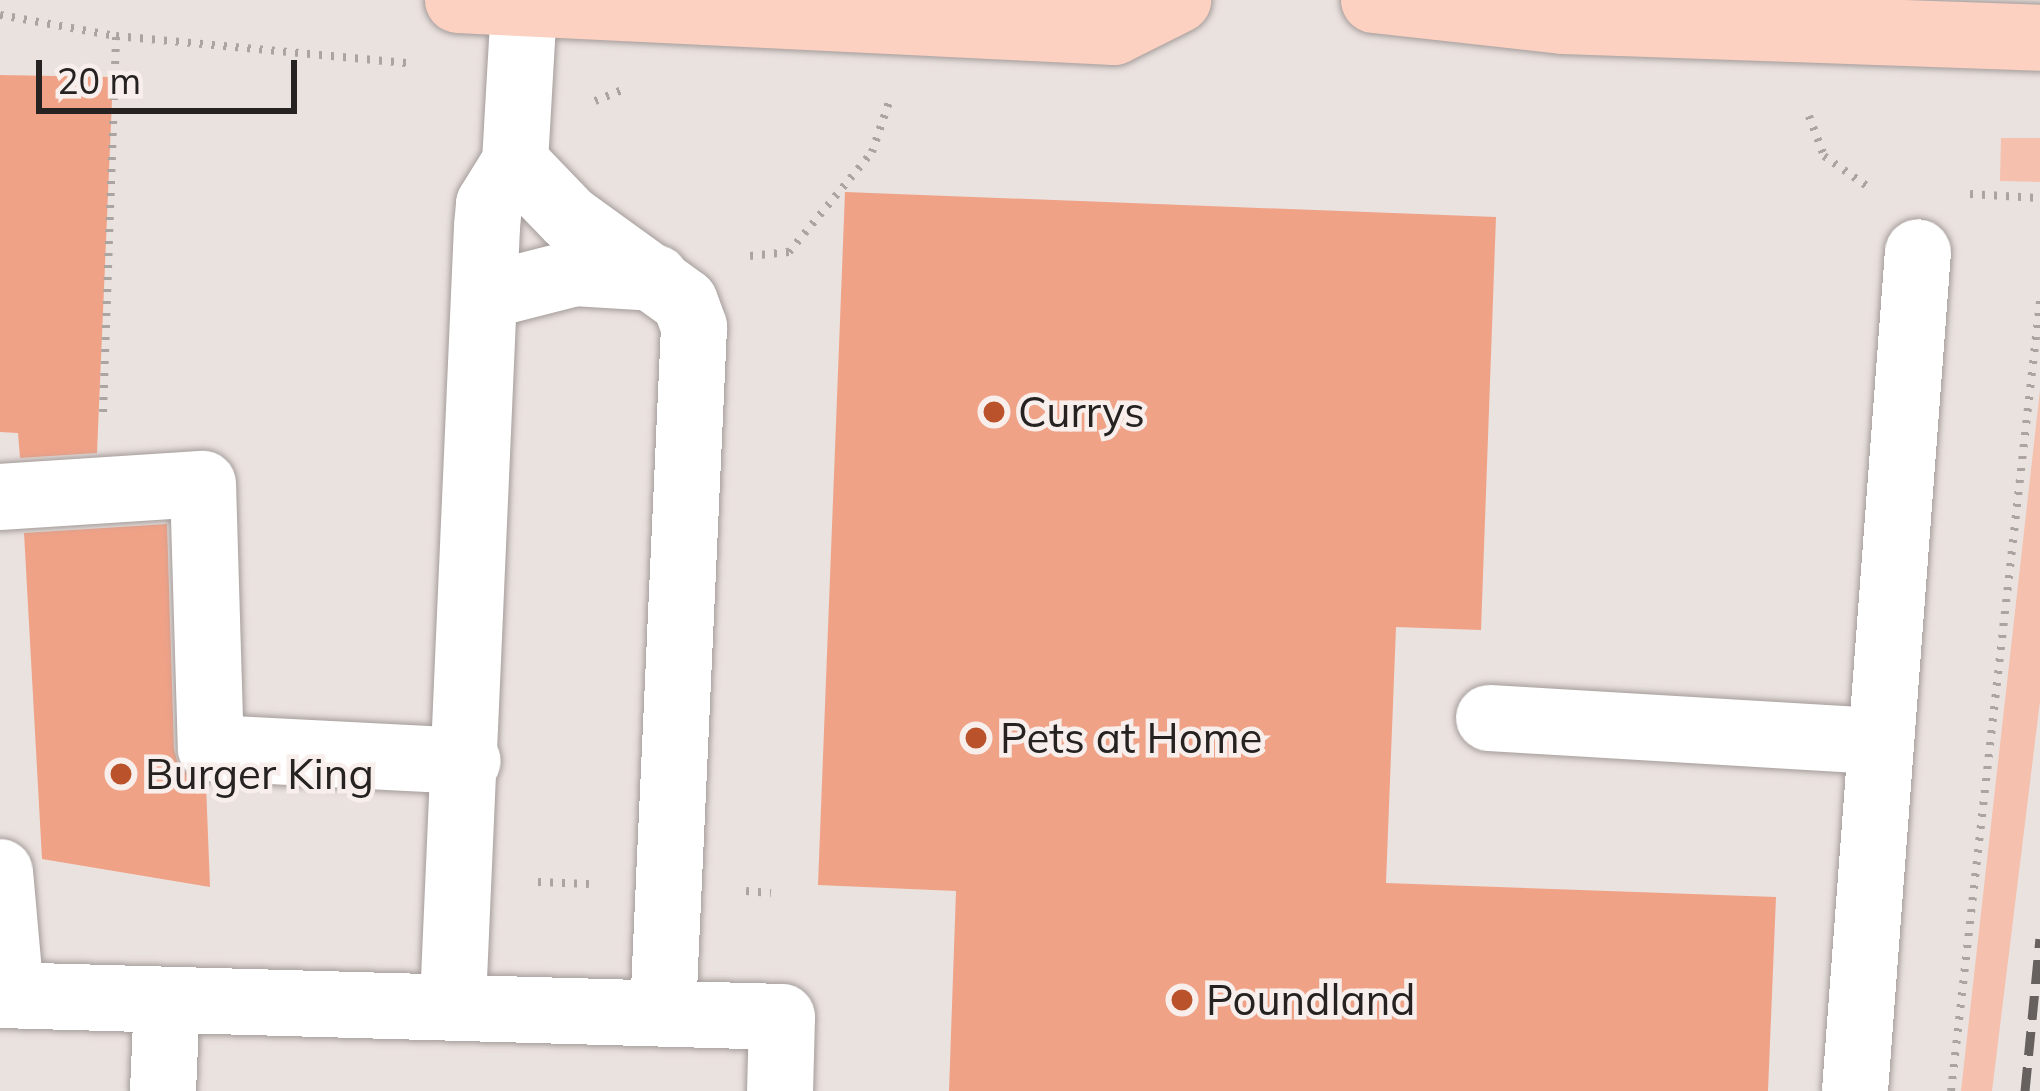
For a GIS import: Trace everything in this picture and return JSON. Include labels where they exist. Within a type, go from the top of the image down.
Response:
[{"type":"main road","points":[[458,0],[1114,32],[1178,0]]},
{"type":"main road","points":[[1374,0],[1563,21],[2040,38]]},
{"type":"lane","points":[[453,1002],[468,761],[489,204],[515,162],[524,6]]},
{"type":"lane","points":[[515,162],[569,218],[685,302],[694,327],[663,1011]]},
{"type":"lane","points":[[1855,1091],[1918,252]]},
{"type":"lane","points":[[485,296],[575,273],[651,273]]},
{"type":"lane","points":[[0,497],[203,484],[212,748],[468,761]]},
{"type":"lane","points":[[1489,718],[1880,741]]},
{"type":"lane","points":[[0,872],[5,995],[453,1002],[782,1017],[780,1091]]},
{"type":"lane","points":[[163,1091],[167,1000]]},
{"type":"path","points":[[0,15],[116,37],[364,55]]},
{"type":"path","points":[[103,416],[116,37]]},
{"type":"path","points":[[651,273],[789,252],[872,152],[895,84]]},
{"type":"path","points":[[1951,1091],[2040,301]]},
{"type":"path","points":[[521,882],[604,885]]},
{"type":"shaded area","points":[[2001,138],[2040,138],[2040,182],[2000,181]]},
{"type":"shaded area","points":[[2040,390],[2040,701],[1992,1091],[1961,1091]]},
{"type":"building","points":[[0,75],[113,77],[97,453],[20,458],[18,433],[0,432]]},
{"type":"building","points":[[845,192],[1496,217],[1481,630],[1396,627],[1386,883],[1776,897],[1768,1091],[949,1091],[956,891],[818,885]]},
{"type":"building","name":"Burger King","points":[[167,524],[174,749],[179,768],[206,784],[210,887],[42,859],[24,533]]},
{"type":"railway","points":[[2025,1091],[2040,939]]},
{"type":"place","name":"Currys","points":[[994,412]]},
{"type":"place","name":"Pets at Home","points":[[976,738]]},
{"type":"place","name":"Burger King","points":[[121,774]]},
{"type":"place","name":"Poundland","points":[[1182,1000]]}]
